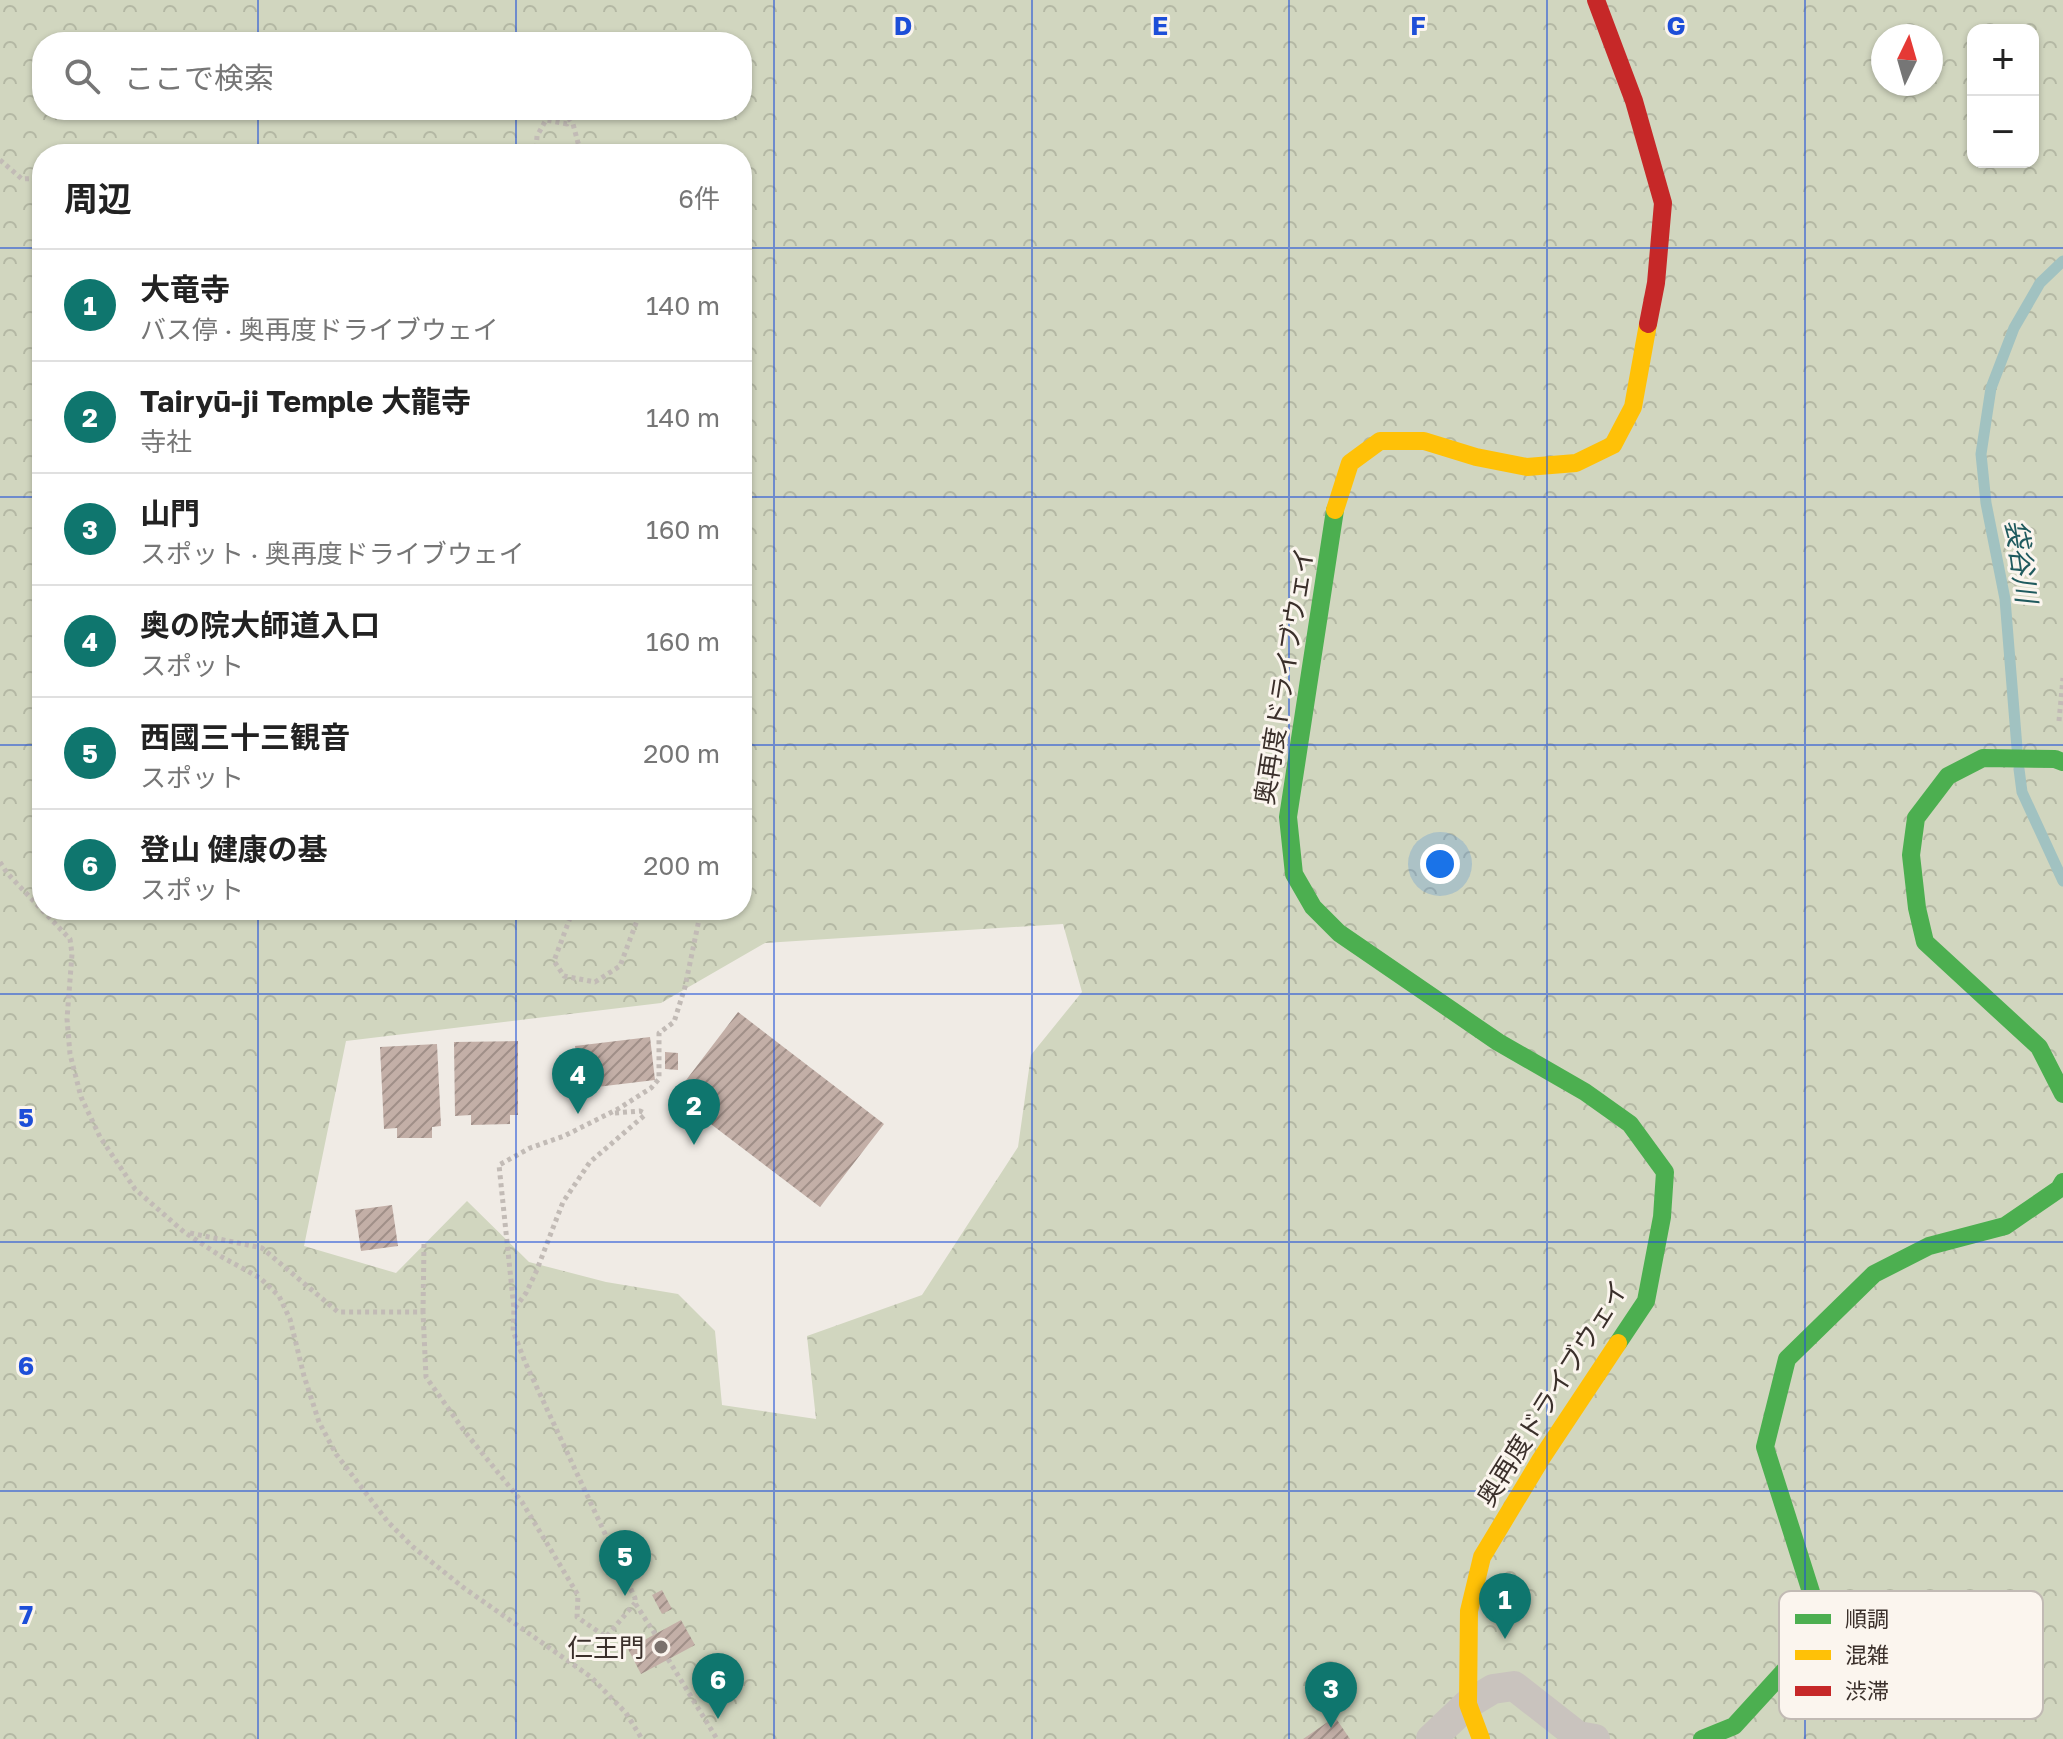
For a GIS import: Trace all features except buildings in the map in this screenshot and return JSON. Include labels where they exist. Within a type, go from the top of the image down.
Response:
[{"type":"street","name":"奥再度ドライブウェイ","points":[[1481,1739],[1468,1704],[1469,1611],[1482,1557],[1541,1459],[1646,1301],[1662,1217],[1665,1172],[1630,1124],[1585,1092],[1498,1042],[1339,933],[1313,907],[1294,874],[1288,817],[1336,504],[1350,463],[1380,441],[1424,441],[1476,457],[1527,467],[1576,463],[1613,445],[1633,407],[1656,283],[1663,203],[1634,101],[1596,0]]},
{"type":"street","points":[[2054,760],[1983,758],[1948,776],[1916,818],[1911,855],[1917,908],[1925,942],[2039,1047],[2063,1094]]},
{"type":"street","points":[[1811,1591],[1765,1447],[1787,1359],[1874,1274],[1929,1246],[2005,1226],[2059,1189],[2063,1182]]},
{"type":"street","points":[[1702,1739],[1734,1726],[1779,1677]]},
{"type":"street","points":[[1431,1739],[1468,1704],[1493,1689],[1514,1686],[1578,1736],[1595,1739]]},
{"type":"path","points":[[536,144],[537,136],[546,120],[567,124],[569,120]]},
{"type":"path","points":[[570,120],[578,144]]},
{"type":"path","points":[[0,160],[22,179],[32,178]]},
{"type":"path","points":[[0,862],[32,899]]},
{"type":"path","points":[[52,920],[70,939],[72,954],[67,1019],[70,1054],[81,1097],[100,1137],[135,1189],[184,1232],[260,1278],[279,1296],[290,1319],[319,1422],[336,1454],[388,1522],[413,1547],[464,1588],[591,1677],[626,1713],[642,1739]]},
{"type":"path","points":[[569,920],[554,961],[564,976],[595,982],[620,966],[637,920]]},
{"type":"path","points":[[655,1634],[635,1603],[513,1331],[514,1309],[499,1165],[609,1114],[651,1088],[659,1079],[659,1033],[674,1022],[699,920]]},
{"type":"path","points":[[514,1309],[536,1272],[563,1202],[590,1162],[646,1114],[640,1111],[609,1114]]},
{"type":"path","points":[[184,1232],[262,1248],[338,1312],[423,1312]]},
{"type":"path","points":[[424,1244],[426,1377],[465,1432],[522,1502],[578,1595],[577,1617],[606,1637],[635,1603]]},
{"type":"path","points":[[668,1659],[717,1739]]},
{"type":"green space","points":[[0,0],[2063,0],[2063,1739],[0,1739]],"holes":[[[1063,924],[1082,992],[1031,1055],[1018,1147],[922,1295],[807,1336],[816,1419],[722,1405],[715,1331],[678,1294],[606,1282],[529,1262],[467,1201],[396,1273],[304,1246],[346,1041],[661,1003],[765,943]]]},
{"type":"waterway","name":"袋谷川","points":[[2017,748],[2005,599],[1986,503],[1981,454],[1991,388],[2014,328],[2040,283],[2063,261]]},
{"type":"waterway","name":"袋谷川","points":[[2019,769],[2022,792],[2063,881]]},
{"type":"traffic: fast","points":[[1335,510],[1288,817],[1294,874],[1313,907],[1339,933],[1498,1042],[1585,1092],[1630,1124],[1665,1172],[1662,1217],[1646,1301],[1618,1343]]},
{"type":"traffic: fast","points":[[2063,762],[2055,759],[1983,758],[1948,776],[1916,818],[1911,855],[1917,908],[1925,942],[2039,1047],[2063,1094]]},
{"type":"traffic: fast","points":[[1811,1591],[1765,1447],[1787,1359],[1874,1274],[1929,1246],[2005,1226],[2059,1189],[2063,1182]]},
{"type":"traffic: fast","points":[[1702,1739],[1734,1726],[1779,1677]]},
{"type":"traffic: slow","points":[[1335,510],[1350,463],[1380,441],[1424,441],[1476,457],[1527,467],[1576,463],[1613,445],[1633,407],[1648,324]]},
{"type":"traffic: slow","points":[[1481,1739],[1468,1704],[1469,1611],[1482,1557],[1541,1459],[1618,1343]]},
{"type":"traffic: jam","points":[[1596,0],[1634,101],[1663,203],[1656,283],[1648,324]]},
{"type":"place","name":"奥の院大師道入口","points":[[578,1114]]},
{"type":"place","name":"Tairyū-ji Temple 大龍寺","points":[[694,1145]]},
{"type":"place","name":"西國三十三観音","points":[[625,1596]]},
{"type":"place","name":"大竜寺","points":[[1505,1639]]},
{"type":"place","name":"仁王門","points":[[661,1647]]},
{"type":"place","name":"登山 健康の基","points":[[718,1719]]},
{"type":"place","name":"山門","points":[[1331,1728]]}]
